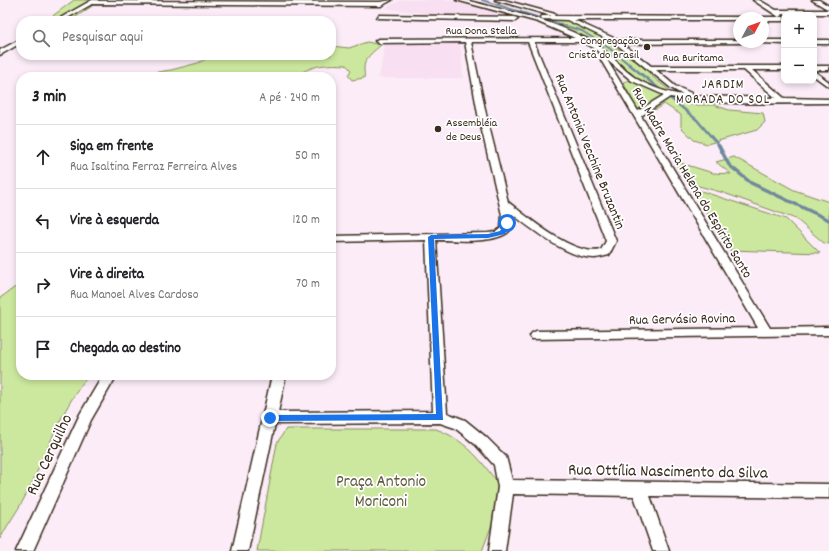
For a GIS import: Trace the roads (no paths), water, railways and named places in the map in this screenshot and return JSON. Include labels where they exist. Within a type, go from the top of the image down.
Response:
[{"type":"street","points":[[67,16],[94,1],[381,4],[389,0]]},
{"type":"street","points":[[459,0],[532,19],[566,31],[596,48],[634,80],[669,95],[700,100],[829,101]]},
{"type":"street","points":[[498,0],[564,18],[617,42],[673,87],[700,100]]},
{"type":"street","points":[[756,0],[781,17]]},
{"type":"street","points":[[815,0],[829,8]]},
{"type":"street","points":[[774,12],[829,12]]},
{"type":"street","points":[[379,17],[532,19],[733,18]]},
{"type":"street","points":[[769,19],[781,19]]},
{"type":"street","name":"Rua Dona Stella","points":[[378,41],[583,40]]},
{"type":"street","points":[[336,238],[488,236],[502,232],[507,223],[504,204],[483,120],[468,41]]},
{"type":"street","name":"Rua Antonia Vecchine Bruzantin","points":[[504,204],[534,226],[584,254],[598,255],[608,250],[610,246],[611,241],[531,41]]},
{"type":"street","points":[[817,41],[829,42]]},
{"type":"street","points":[[617,42],[733,42]]},
{"type":"street","points":[[769,42],[781,42]]},
{"type":"street","points":[[0,53],[16,44]]},
{"type":"street","name":"Rua Madre Maria Helena do Espírito Santo","points":[[596,48],[766,331]]},
{"type":"street","points":[[745,67],[783,101]]},
{"type":"street","name":"Rua Buritama","points":[[650,68],[781,68]]},
{"type":"street","points":[[817,68],[829,68]]},
{"type":"street","points":[[817,75],[829,85]]},
{"type":"street","points":[[636,116],[669,95]]},
{"type":"street","points":[[431,237],[435,417]]},
{"type":"street","name":"Rua Gervásio Rovina","points":[[536,336],[829,331]]},
{"type":"street","name":"Rua Cerquilho","points":[[24,551],[85,418],[107,380]]},
{"type":"street","points":[[240,551],[278,380]]},
{"type":"street","points":[[270,418],[435,417],[460,424],[482,441],[501,462],[506,487],[497,551]]},
{"type":"street","name":"Rua Ottília Nascimento da Silva","points":[[506,487],[829,491]]},
{"type":"street","points":[[640,489],[661,551]]},
{"type":"waterway","points":[[482,0],[582,31],[609,48],[630,65]]},
{"type":"waterway","points":[[629,64],[697,120],[720,147]]},
{"type":"waterway","points":[[719,146],[729,165],[751,183],[829,220]]},
{"type":"place","name":"Congregação Cristã do Brasil","points":[[647,47]]},
{"type":"place","name":"Assembléia de Deus","points":[[438,129]]},
{"type":"district","name":"JARDIM MORADA DO SOL","points":[[723,90]]},
{"type":"park label","name":"Praça Antonio Moriconi","points":[[381,490]]}]
